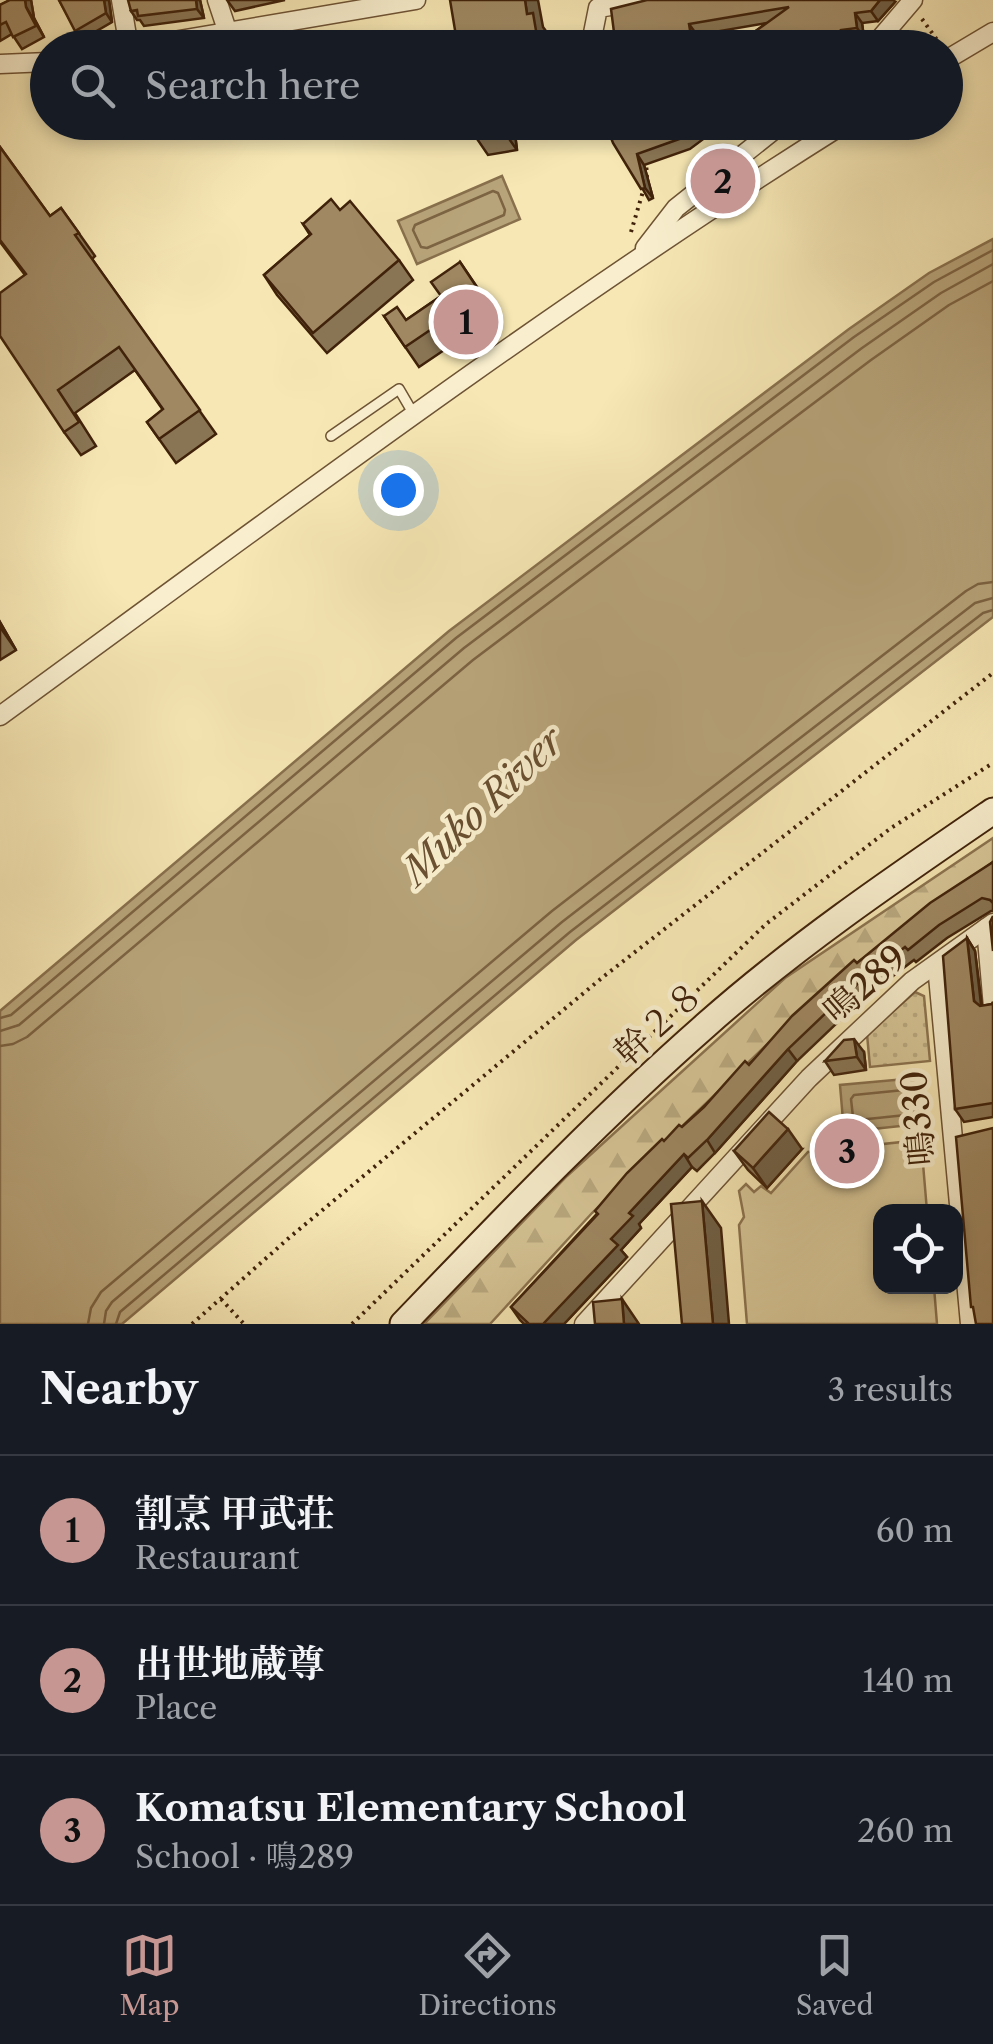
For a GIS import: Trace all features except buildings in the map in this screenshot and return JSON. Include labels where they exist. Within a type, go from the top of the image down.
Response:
[{"type":"street","points":[[121,0],[127,30]]},
{"type":"street","points":[[217,0],[227,30],[311,8],[404,1]]},
{"type":"street","points":[[594,30],[598,8],[649,0]]},
{"type":"street","points":[[887,30],[912,1]]},
{"type":"street","points":[[963,50],[993,32]]},
{"type":"street","points":[[0,64],[30,63]]},
{"type":"street","points":[[641,256],[644,246],[676,208],[761,140]]},
{"type":"street","points":[[0,716],[268,519],[641,256],[818,140]]},
{"type":"street","name":"幹２８","points":[[403,1324],[566,1154],[708,1022],[863,900],[993,811]]},
{"type":"street","points":[[989,925],[993,1007]]},
{"type":"street","name":"鳴289","points":[[584,1324],[809,1078],[912,981],[989,925]]},
{"type":"street","name":"鳴330","points":[[936,965],[960,1142],[970,1324]]},
{"type":"lane","points":[[331,436],[399,390],[415,416]]},
{"type":"path","points":[[912,1],[931,30]]},
{"type":"path","points":[[641,256],[627,246],[649,172],[643,149]]},
{"type":"path","points":[[192,1324],[603,976],[993,673]]},
{"type":"path","points":[[221,1298],[244,1324]]},
{"type":"green space","points":[[993,838],[993,869],[810,1003],[592,1213],[490,1324],[424,1324],[567,1176],[785,978]]},
{"type":"green space","points":[[915,992],[924,996],[930,1061],[870,1067],[867,1034]]},
{"type":"green space","points":[[921,1140],[926,1204],[873,1204],[873,1294],[935,1294],[937,1324],[747,1324],[739,1225],[744,1217],[739,1191],[746,1184],[754,1192],[761,1186],[771,1193],[808,1152]]},
{"type":"water","points":[[502,176],[520,219],[417,264],[398,221]]},
{"type":"water","name":"Muko River","points":[[993,239],[993,617],[576,940],[122,1324],[0,1324],[0,1011],[449,631],[849,329],[929,273]]},
{"type":"water","points":[[916,1078],[920,1124],[844,1132],[840,1085]]},
{"type":"place","name":"出世地蔵尊","points":[[723,181]]},
{"type":"place","name":"割烹 甲武荘","points":[[466,322]]},
{"type":"place","name":"Komatsu Elementary School","points":[[847,1151]]}]
